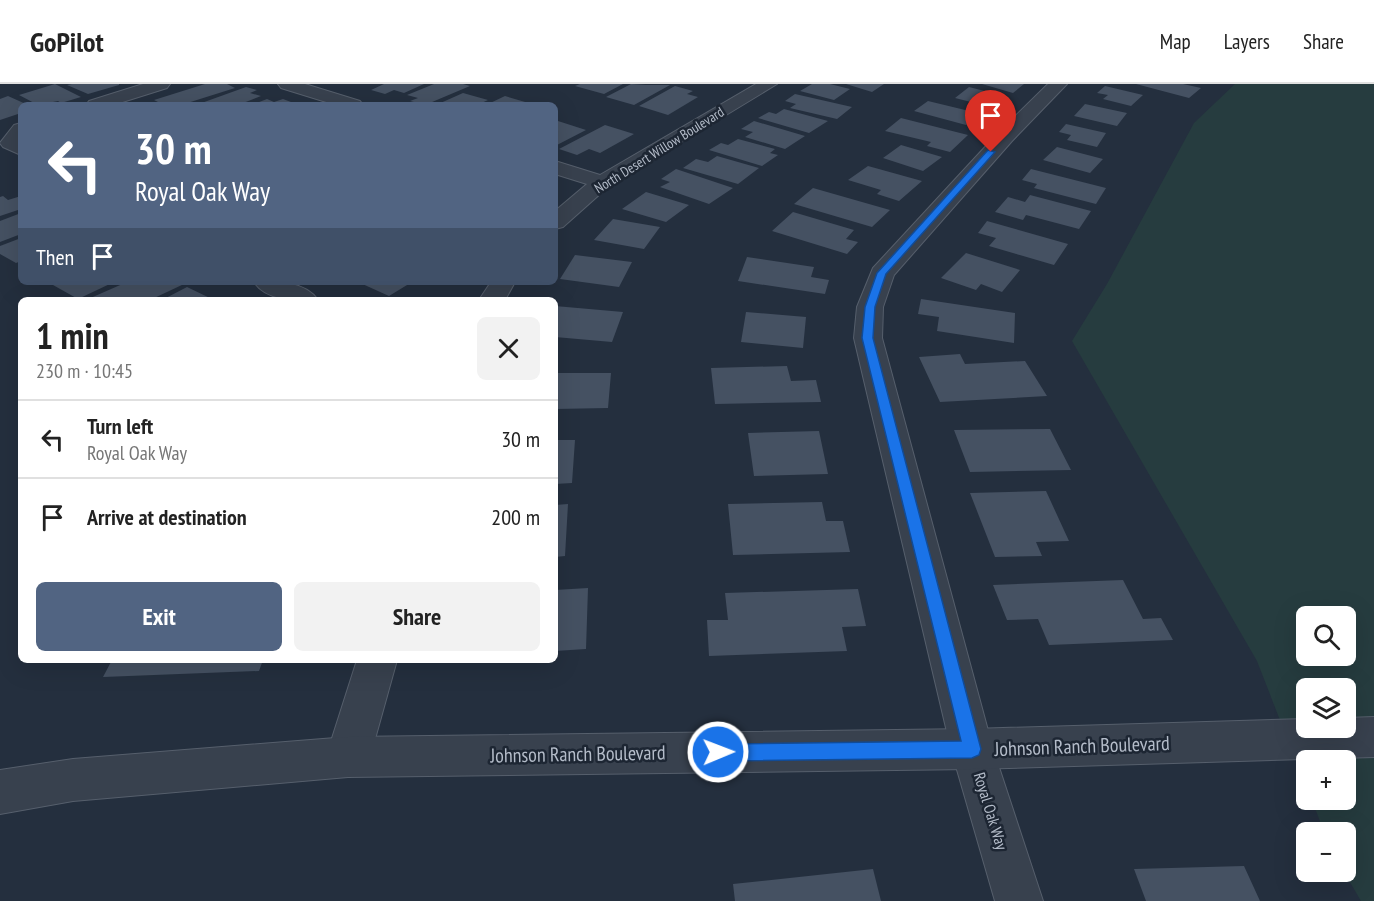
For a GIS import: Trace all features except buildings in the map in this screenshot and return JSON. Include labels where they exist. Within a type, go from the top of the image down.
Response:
[{"type":"street","points":[[104,102],[161,84]]},
{"type":"street","points":[[287,84],[344,102]]},
{"type":"street","name":"Royal Oak Way","points":[[1018,901],[972,749],[868,338],[870,307],[882,273],[982,162],[1058,84]]},
{"type":"street","name":"North Desert Willow Boulevard","points":[[558,219],[602,182],[753,87]]},
{"type":"street","points":[[18,132],[10,143],[18,147]]},
{"type":"street","points":[[558,168],[602,182]]},
{"type":"street","points":[[272,285],[298,297]]},
{"type":"street","points":[[348,757],[376,663]]},
{"type":"street","name":"Johnson Ranch Boulevard","points":[[0,792],[73,780],[348,757],[972,749],[1374,737]]},
{"type":"green space","points":[[1235,84],[1374,84],[1374,901],[1361,901],[1350,882],[1356,882],[1356,822],[1320,822],[1316,810],[1356,810],[1356,750],[1296,750],[1296,761],[1257,661],[1072,341],[1107,284],[1194,123]]},
{"type":"route","points":[[718,752],[972,749],[868,338],[870,307],[882,273],[991,152]]}]
